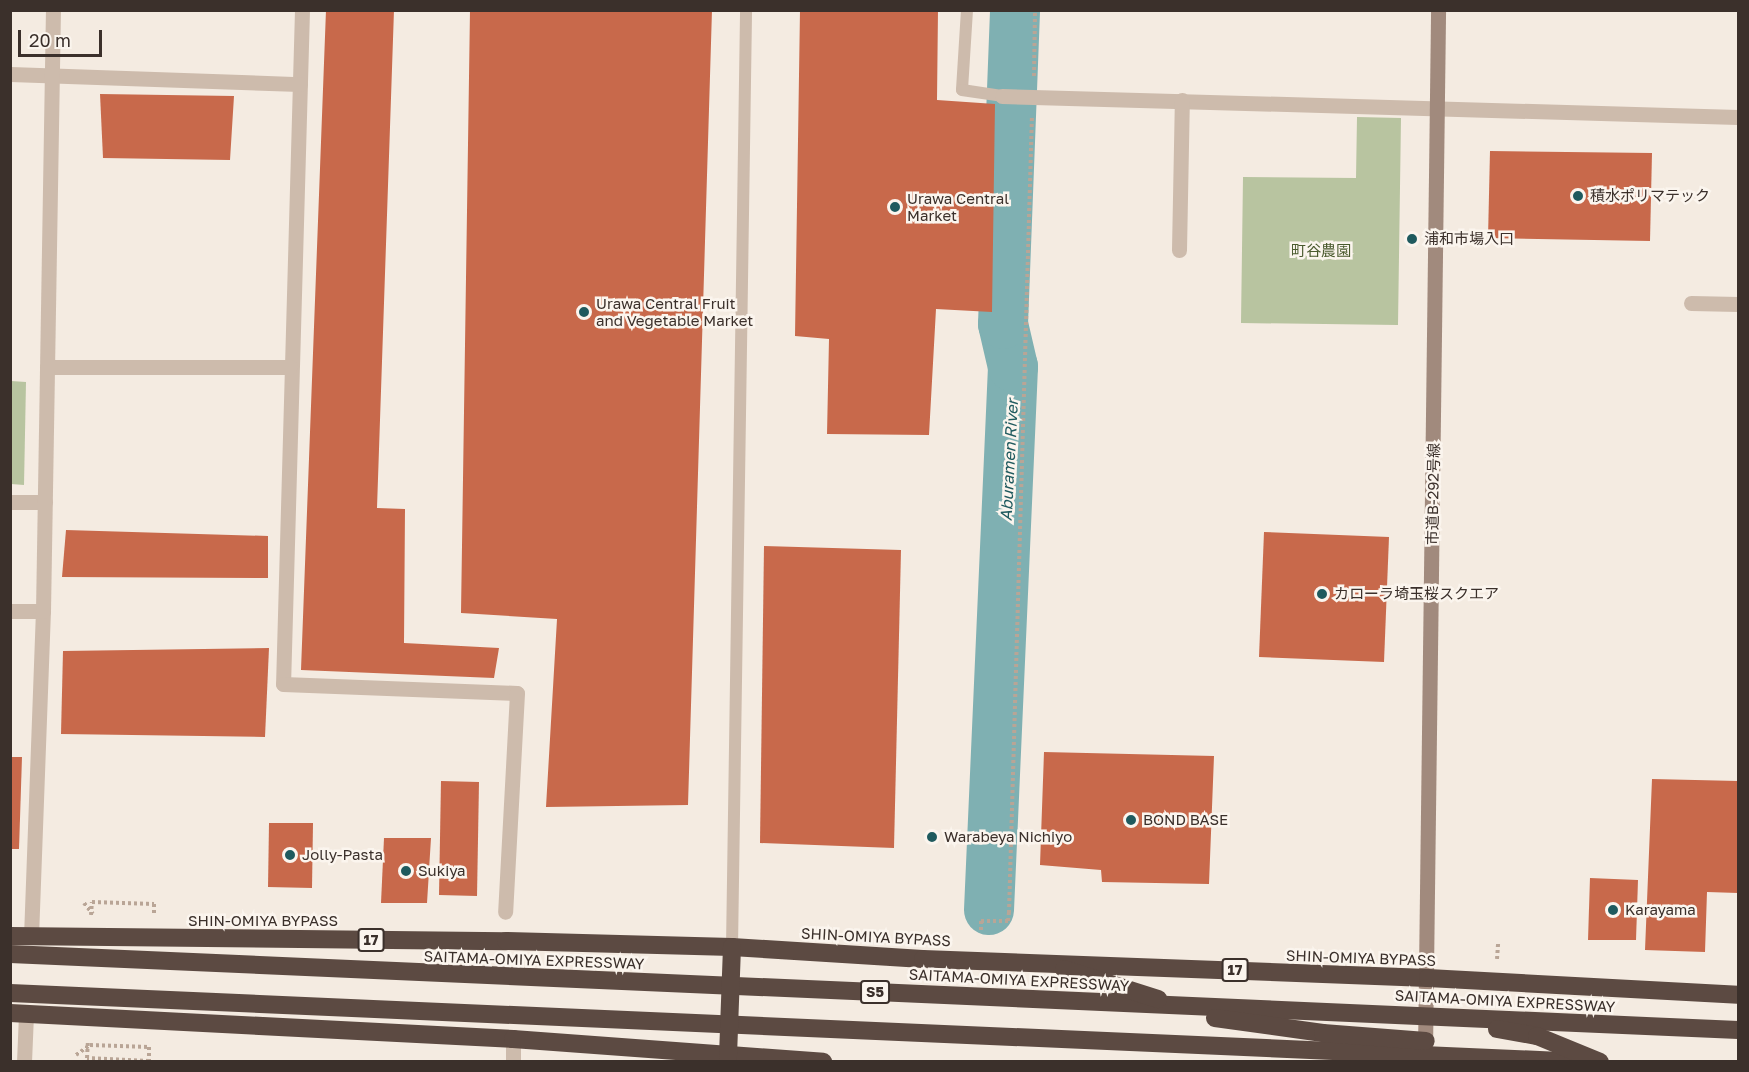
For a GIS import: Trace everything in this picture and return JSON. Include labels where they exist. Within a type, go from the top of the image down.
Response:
[{"type":"highway","name":"SHIN-OMIYA BYPASS","points":[[10,936],[506,940],[732,947],[923,958],[1428,978],[1738,995]]},
{"type":"highway","points":[[728,1056],[732,947]]},
{"type":"highway","name":"SAITAMA-OMIYA EXPRESSWAY","points":[[10,954],[1738,1030]]},
{"type":"highway","points":[[1039,961],[1217,1019],[1323,1033],[1527,1034],[1600,1062]]},
{"type":"highway","points":[[10,993],[1581,1062]]},
{"type":"highway","points":[[18,1013],[513,1039],[823,1062]]},
{"type":"street","points":[[31,937],[43,611],[53,10]]},
{"type":"street","points":[[302,10],[290,367],[283,684],[517,693],[505,912]]},
{"type":"street","name":"市道B-292号線","points":[[1425,1062],[1428,978],[1438,10]]},
{"type":"street","points":[[10,74],[300,84]]},
{"type":"street","points":[[1002,96],[1738,117]]},
{"type":"street","points":[[1179,250],[1182,100]]},
{"type":"street","points":[[1691,303],[1738,304]]},
{"type":"street","points":[[47,367],[290,367]]},
{"type":"street","points":[[10,502],[45,502]]},
{"type":"street","points":[[10,611],[43,611]]},
{"type":"street","points":[[18,1013],[24,1062]]},
{"type":"street","points":[[513,1039],[513,1062]]},
{"type":"lane","points":[[732,947],[747,10]]},
{"type":"lane","points":[[967,10],[962,90],[1002,96]]},
{"type":"path","points":[[981,930],[981,921],[1008,921],[1009,913],[1028,95],[1035,10]]},
{"type":"path","points":[[92,902],[154,903],[154,918],[144,917]]},
{"type":"path","points":[[84,903],[94,916],[104,916]]},
{"type":"path","points":[[76,1055],[90,1045],[149,1047],[148,1061],[87,1058]]},
{"type":"green space","name":"町谷農園","points":[[1357,117],[1401,118],[1398,325],[1241,323],[1243,177],[1356,178]]},
{"type":"green space","points":[[11,381],[26,382],[24,485],[11,484]]},
{"type":"building","points":[[326,10],[394,10],[377,508],[405,509],[404,643],[499,648],[494,678],[301,670]]},
{"type":"building","name":"Urawa Central Fruit and Vegetable Market","points":[[470,10],[712,10],[688,805],[546,807],[557,619],[461,613]]},
{"type":"building","name":"Urawa Central Market","points":[[800,10],[938,10],[937,100],[995,104],[992,312],[936,309],[929,435],[827,434],[829,339],[795,336]]},
{"type":"building","points":[[100,94],[234,96],[230,160],[103,158]]},
{"type":"building","points":[[1490,151],[1652,153],[1650,241],[1488,238]]},
{"type":"building","points":[[66,530],[268,536],[268,578],[62,577]]},
{"type":"building","points":[[1264,532],[1389,537],[1384,662],[1259,657]]},
{"type":"building","points":[[764,546],[901,550],[894,848],[760,843]]},
{"type":"building","points":[[269,648],[265,737],[61,734],[63,651]]},
{"type":"building","points":[[1044,752],[1214,756],[1209,884],[1102,882],[1101,870],[1040,865]]},
{"type":"building","points":[[10,757],[22,757],[19,849],[10,849]]},
{"type":"building","points":[[1652,779],[1738,781],[1738,893],[1707,892],[1705,952],[1645,950]]},
{"type":"building","points":[[441,781],[479,782],[477,896],[439,895]]},
{"type":"building","name":"Jolly-Pasta","points":[[269,823],[313,823],[312,888],[268,887]]},
{"type":"building","name":"Sukiya","points":[[384,838],[431,838],[427,903],[381,903]]},
{"type":"building","name":"Karayama","points":[[1590,878],[1638,880],[1636,940],[1588,940]]},
{"type":"waterway","name":"Aburamen River","points":[[989,910],[1013,367],[1003,324],[1015,10]]},
{"type":"place","name":"積水ポリマテック","points":[[1578,196]]},
{"type":"place","name":"Urawa Central Market","points":[[895,207]]},
{"type":"place","name":"浦和市場入口","points":[[1412,239]]},
{"type":"place","name":"Urawa Central Fruit and Vegetable Market","points":[[584,312]]},
{"type":"place","name":"カローラ埼玉桜スクエア","points":[[1322,594]]},
{"type":"place","name":"BOND BASE","points":[[1131,820]]},
{"type":"place","name":"Warabeya Nichiyo","points":[[932,837]]},
{"type":"place","name":"Jolly-Pasta","points":[[290,855]]},
{"type":"place","name":"Sukiya","points":[[406,871]]},
{"type":"place","name":"Karayama","points":[[1613,910]]}]
